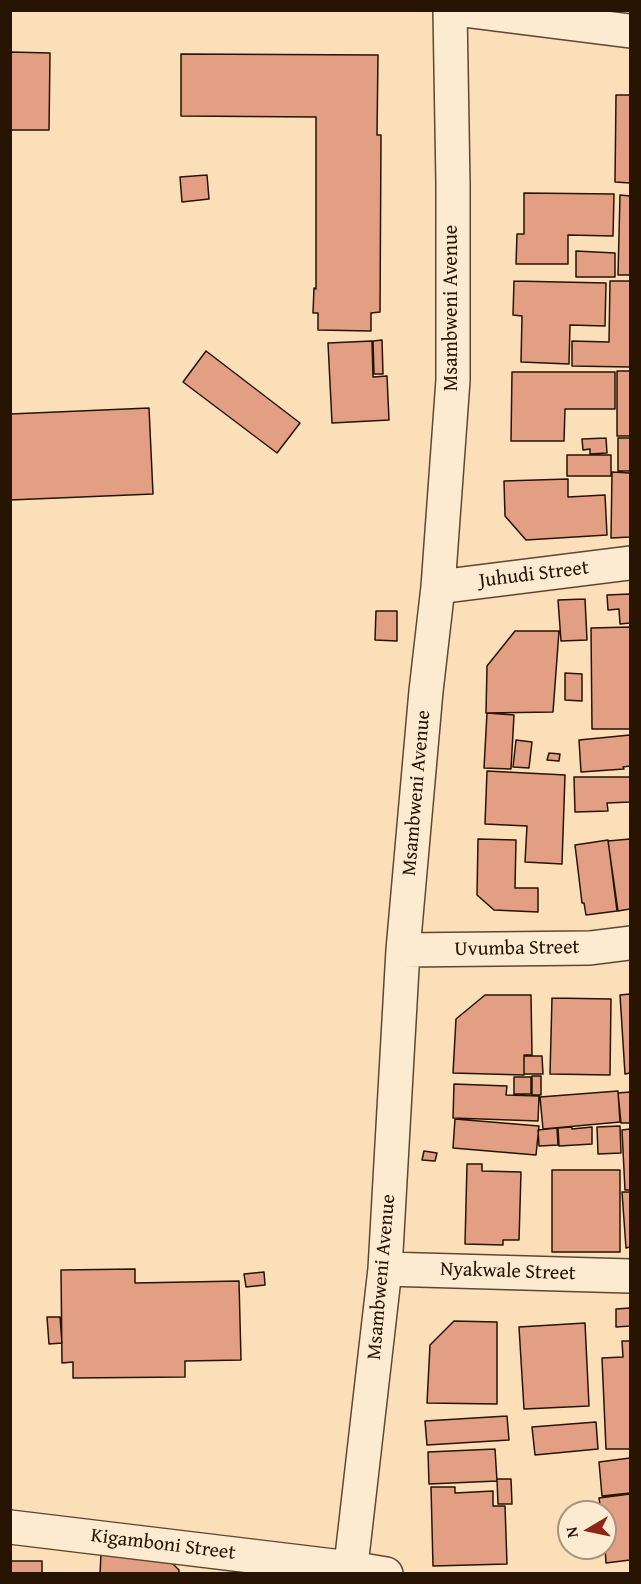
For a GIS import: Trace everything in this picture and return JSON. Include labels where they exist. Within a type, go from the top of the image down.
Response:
[{"type":"street","name":"Msambweni Avenue","points":[[350,1570],[385,1269],[403,950],[426,691],[438,587],[453,380],[450,10]]},
{"type":"street","points":[[463,10],[630,31]]},
{"type":"street","name":"Juhudi Street","points":[[438,587],[630,563]]},
{"type":"street","name":"Uvumba Street","points":[[403,950],[590,948],[630,943]]},
{"type":"street","name":"Nyakwale Street","points":[[385,1269],[630,1276]]},
{"type":"street","name":"Kigamboni Street","points":[[10,1527],[386,1574]]},
{"type":"building","points":[[10,52],[50,53],[49,130],[10,130]]},
{"type":"building","points":[[181,54],[378,55],[377,135],[381,135],[380,312],[371,313],[371,331],[318,330],[318,313],[313,313],[314,288],[316,289],[316,117],[181,116]]},
{"type":"building","points":[[616,95],[630,95],[630,183],[615,182]]},
{"type":"building","points":[[207,175],[209,199],[182,202],[180,177]]},
{"type":"building","points":[[524,193],[614,194],[613,236],[568,235],[568,264],[516,264],[517,234],[524,234]]},
{"type":"building","points":[[620,195],[630,196],[630,275],[618,275]]},
{"type":"building","points":[[576,251],[615,253],[615,277],[576,277]]},
{"type":"building","points":[[514,281],[606,283],[605,326],[570,325],[569,364],[521,362],[522,316],[513,315]]},
{"type":"building","points":[[610,281],[630,281],[630,367],[572,366],[572,341],[609,342]]},
{"type":"building","points":[[382,340],[383,374],[374,374],[373,341]]},
{"type":"building","points":[[372,341],[373,377],[387,376],[389,420],[332,423],[328,343]]},
{"type":"building","points":[[206,351],[300,423],[277,453],[183,382]]},
{"type":"building","points":[[617,371],[630,371],[630,436],[617,436]]},
{"type":"building","points":[[512,372],[615,372],[615,409],[565,409],[564,441],[511,441]]},
{"type":"building","points":[[149,408],[153,494],[10,500],[10,414]]},
{"type":"building","points":[[606,438],[607,453],[590,454],[590,449],[583,450],[582,439]]},
{"type":"building","points":[[618,438],[630,438],[630,471],[618,471]]},
{"type":"building","points":[[567,455],[611,455],[611,476],[567,476]]},
{"type":"building","points":[[612,472],[630,473],[630,537],[611,538]]},
{"type":"building","points":[[568,479],[568,497],[605,495],[607,535],[526,540],[505,516],[504,481]]},
{"type":"building","points":[[630,594],[630,623],[620,624],[619,609],[608,610],[607,595]]},
{"type":"building","points":[[585,599],[587,640],[561,641],[558,600]]},
{"type":"building","points":[[376,611],[397,611],[397,641],[375,640]]},
{"type":"building","points":[[630,627],[630,729],[592,729],[591,628]]},
{"type":"building","points":[[515,631],[559,631],[553,712],[486,713],[487,666]]},
{"type":"building","points":[[565,673],[582,674],[582,701],[565,700]]},
{"type":"building","points":[[487,713],[514,715],[511,769],[484,768]]},
{"type":"building","points":[[630,735],[630,766],[623,767],[624,769],[581,772],[579,740]]},
{"type":"building","points":[[516,740],[532,742],[529,768],[513,767]]},
{"type":"building","points":[[549,753],[560,754],[559,761],[547,760]]},
{"type":"building","points":[[487,771],[565,775],[562,864],[525,862],[527,826],[485,824]]},
{"type":"building","points":[[574,777],[630,777],[630,802],[607,803],[608,811],[575,812]]},
{"type":"building","points":[[478,839],[516,840],[515,888],[538,888],[538,912],[494,910],[477,895]]},
{"type":"building","points":[[630,839],[630,909],[618,911],[608,841]]},
{"type":"building","points":[[608,840],[617,911],[586,915],[584,903],[582,903],[575,845]]},
{"type":"building","points":[[630,994],[630,1073],[625,1074],[620,995]]},
{"type":"building","points":[[485,995],[531,995],[532,1055],[524,1055],[524,1075],[453,1073],[456,1019]]},
{"type":"building","points":[[552,998],[611,999],[610,1075],[550,1074]]},
{"type":"building","points":[[524,1056],[542,1056],[543,1074],[524,1074]]},
{"type":"building","points":[[532,1076],[541,1076],[541,1095],[532,1095]]},
{"type":"building","points":[[514,1077],[531,1077],[531,1094],[514,1094]]},
{"type":"building","points":[[454,1084],[507,1086],[506,1095],[539,1096],[538,1121],[453,1118]]},
{"type":"building","points":[[618,1091],[620,1122],[543,1129],[540,1097]]},
{"type":"building","points":[[630,1092],[630,1123],[621,1123],[618,1093]]},
{"type":"building","points":[[455,1119],[539,1126],[536,1155],[453,1148]]},
{"type":"building","points":[[620,1126],[621,1153],[598,1154],[597,1127]]},
{"type":"building","points":[[572,1127],[572,1129],[592,1127],[592,1144],[559,1146],[558,1128]]},
{"type":"building","points":[[557,1128],[558,1145],[539,1146],[538,1130]]},
{"type":"building","points":[[630,1129],[630,1190],[625,1190],[622,1130]]},
{"type":"building","points":[[424,1151],[437,1153],[435,1161],[422,1160]]},
{"type":"building","points":[[467,1164],[482,1164],[482,1171],[521,1172],[519,1240],[503,1240],[503,1245],[465,1244]]},
{"type":"building","points":[[552,1170],[620,1170],[620,1252],[552,1252]]},
{"type":"building","points":[[622,1192],[630,1192],[630,1247],[626,1248]]},
{"type":"building","points":[[135,1269],[135,1283],[239,1281],[241,1360],[185,1361],[185,1377],[73,1378],[73,1362],[62,1363],[61,1270]]},
{"type":"building","points":[[264,1272],[265,1285],[246,1287],[244,1274]]},
{"type":"building","points":[[630,1308],[630,1326],[616,1327],[616,1309]]},
{"type":"building","points":[[47,1317],[60,1317],[62,1343],[49,1344]]},
{"type":"building","points":[[454,1321],[497,1322],[497,1404],[427,1403],[430,1345]]},
{"type":"building","points":[[585,1323],[589,1406],[524,1409],[519,1327]]},
{"type":"building","points":[[622,1341],[630,1341],[630,1449],[606,1449],[602,1358],[623,1357]]},
{"type":"building","points":[[507,1416],[509,1440],[427,1445],[425,1421]]},
{"type":"building","points":[[596,1422],[598,1449],[535,1455],[532,1427]]},
{"type":"building","points":[[495,1449],[497,1481],[429,1484],[428,1452]]},
{"type":"building","points":[[630,1458],[630,1493],[602,1496],[599,1462]]},
{"type":"building","points":[[497,1479],[511,1479],[512,1504],[498,1504]]},
{"type":"building","points":[[431,1487],[455,1487],[455,1493],[493,1491],[493,1506],[505,1506],[507,1564],[433,1566]]},
{"type":"building","points":[[630,1494],[630,1560],[606,1563],[606,1560],[617,1560],[617,1500],[599,1500],[599,1498]]},
{"type":"building","points":[[101,1554],[163,1554],[179,1570],[179,1574],[100,1574]]},
{"type":"building","points":[[10,1561],[42,1561],[42,1574],[10,1574]]}]
